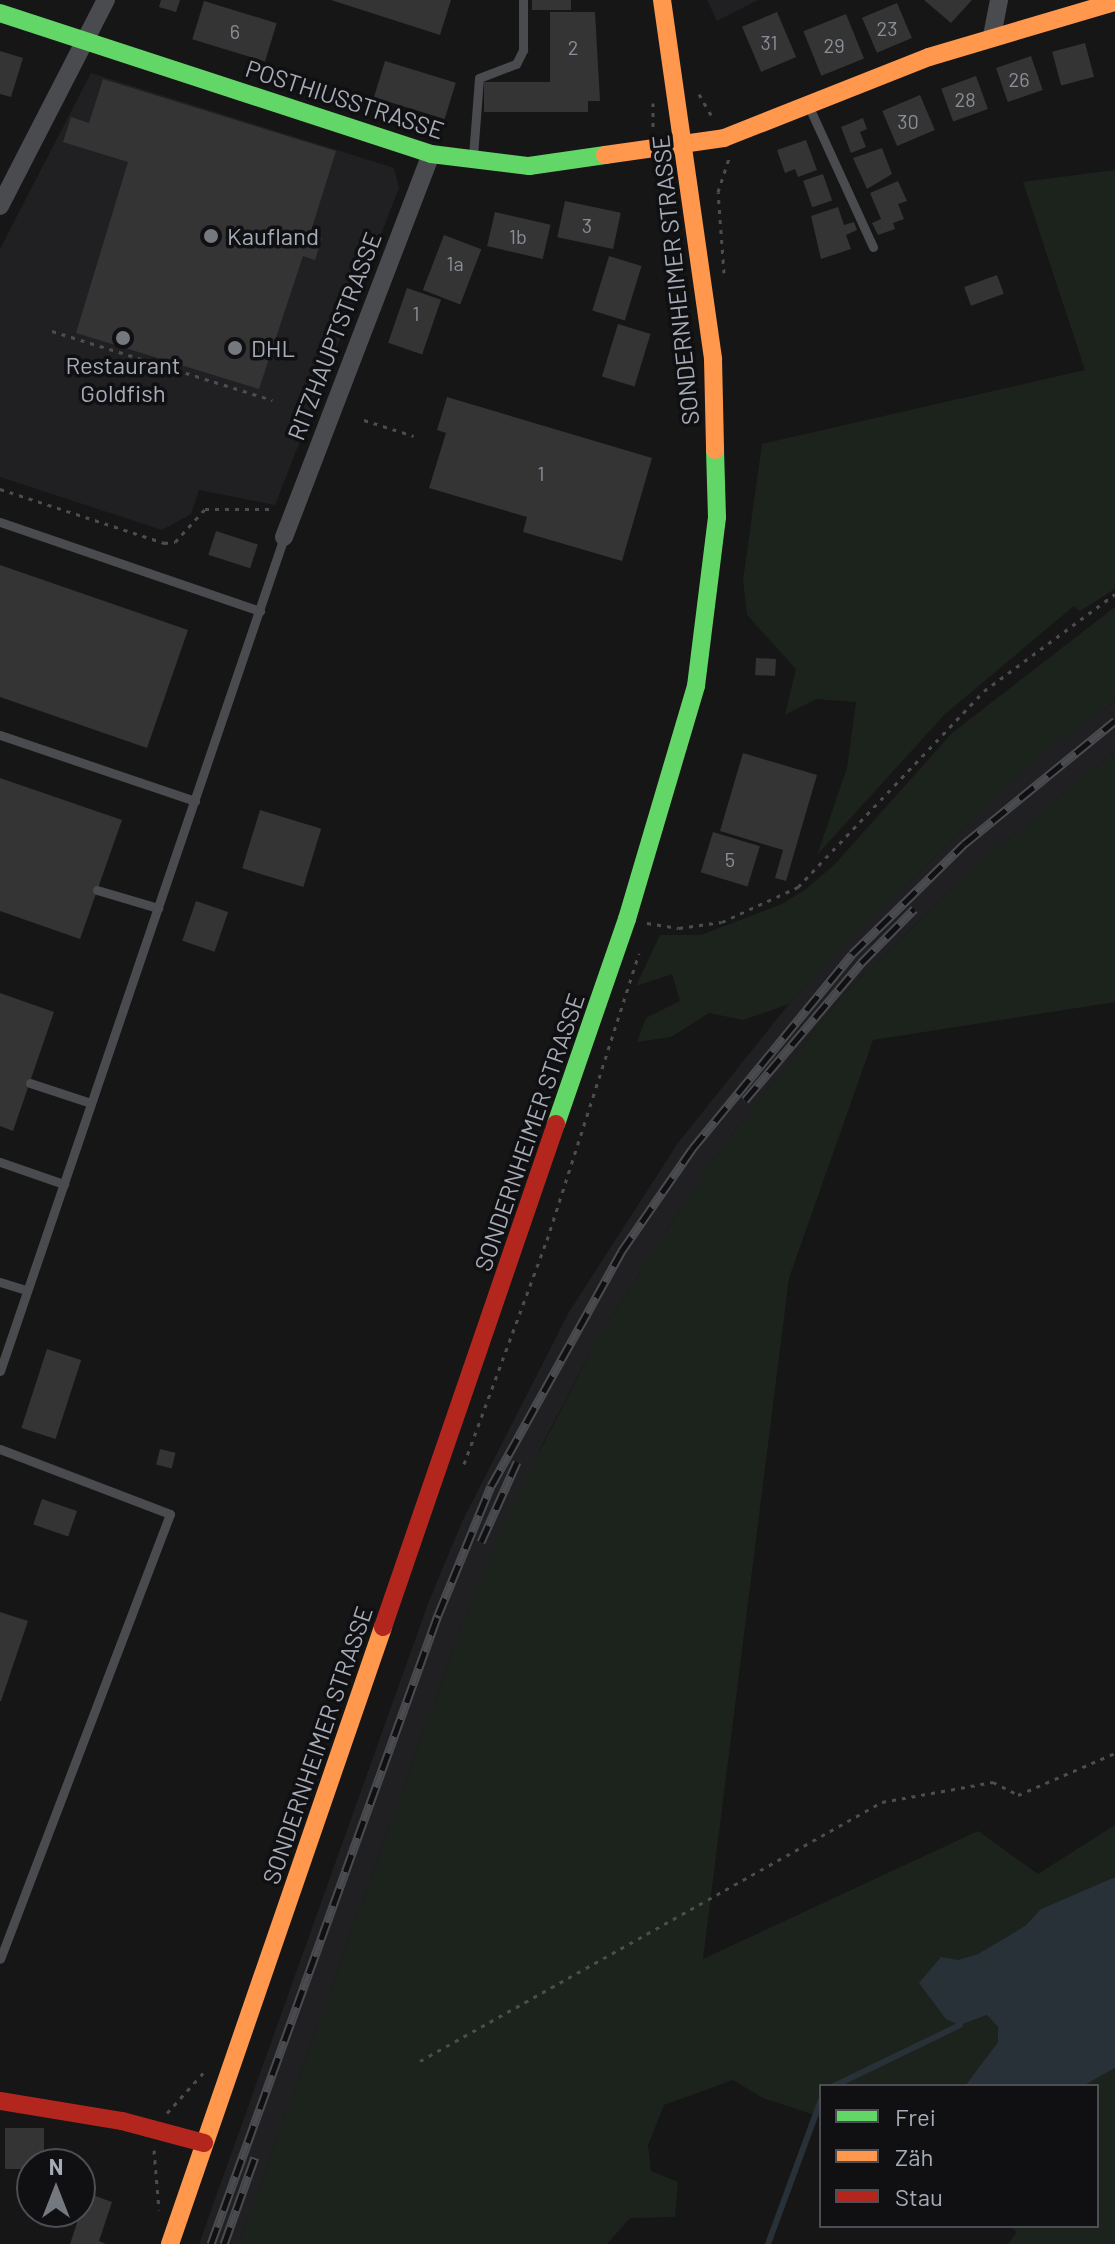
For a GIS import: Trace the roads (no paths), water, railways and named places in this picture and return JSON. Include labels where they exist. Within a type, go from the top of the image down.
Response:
[{"type":"main road","name":"SONDERNHEIMER STRASSE","points":[[170,2244],[627,919],[696,686],[715,553],[717,465],[713,359],[685,144],[662,0]]},
{"type":"main road","name":"POSTHIUSSTRASSE","points":[[0,13],[431,154],[529,166],[724,138],[992,36],[1115,2]]},
{"type":"main road","points":[[0,2101],[160,2131],[204,2143]]},
{"type":"street","points":[[0,206],[106,0]]},
{"type":"street","points":[[992,36],[999,0]]},
{"type":"street","name":"RITZHAUPTSTRASSE","points":[[284,537],[431,154]]},
{"type":"lane","points":[[472,159],[479,78],[516,64],[523,50],[523,0]]},
{"type":"lane","points":[[809,107],[873,247]]},
{"type":"lane","points":[[0,522],[260,611]]},
{"type":"lane","points":[[0,1371],[284,537]]},
{"type":"lane","points":[[0,735],[195,801]]},
{"type":"lane","points":[[97,890],[158,908]]},
{"type":"lane","points":[[30,1083],[91,1103]]},
{"type":"lane","points":[[0,1162],[64,1184]]},
{"type":"lane","points":[[0,1282],[27,1290]]},
{"type":"lane","points":[[0,1449],[170,1514],[0,1959]]},
{"type":"waterway","points":[[838,2084],[960,2025]]},
{"type":"waterway","points":[[768,2244],[819,2105]]},
{"type":"railway","points":[[211,2244],[438,1615],[491,1486],[621,1252],[692,1149],[852,954],[964,844],[1115,721]]},
{"type":"railway","points":[[745,1100],[861,963],[914,909]]},
{"type":"railway","points":[[481,1542],[517,1462]]},
{"type":"railway","points":[[224,2244],[255,2157]]},
{"type":"place","name":"Kaufland","points":[[211,236]]},
{"type":"place","name":"Restaurant Goldfish","points":[[123,338]]},
{"type":"place","name":"DHL","points":[[235,348]]}]
